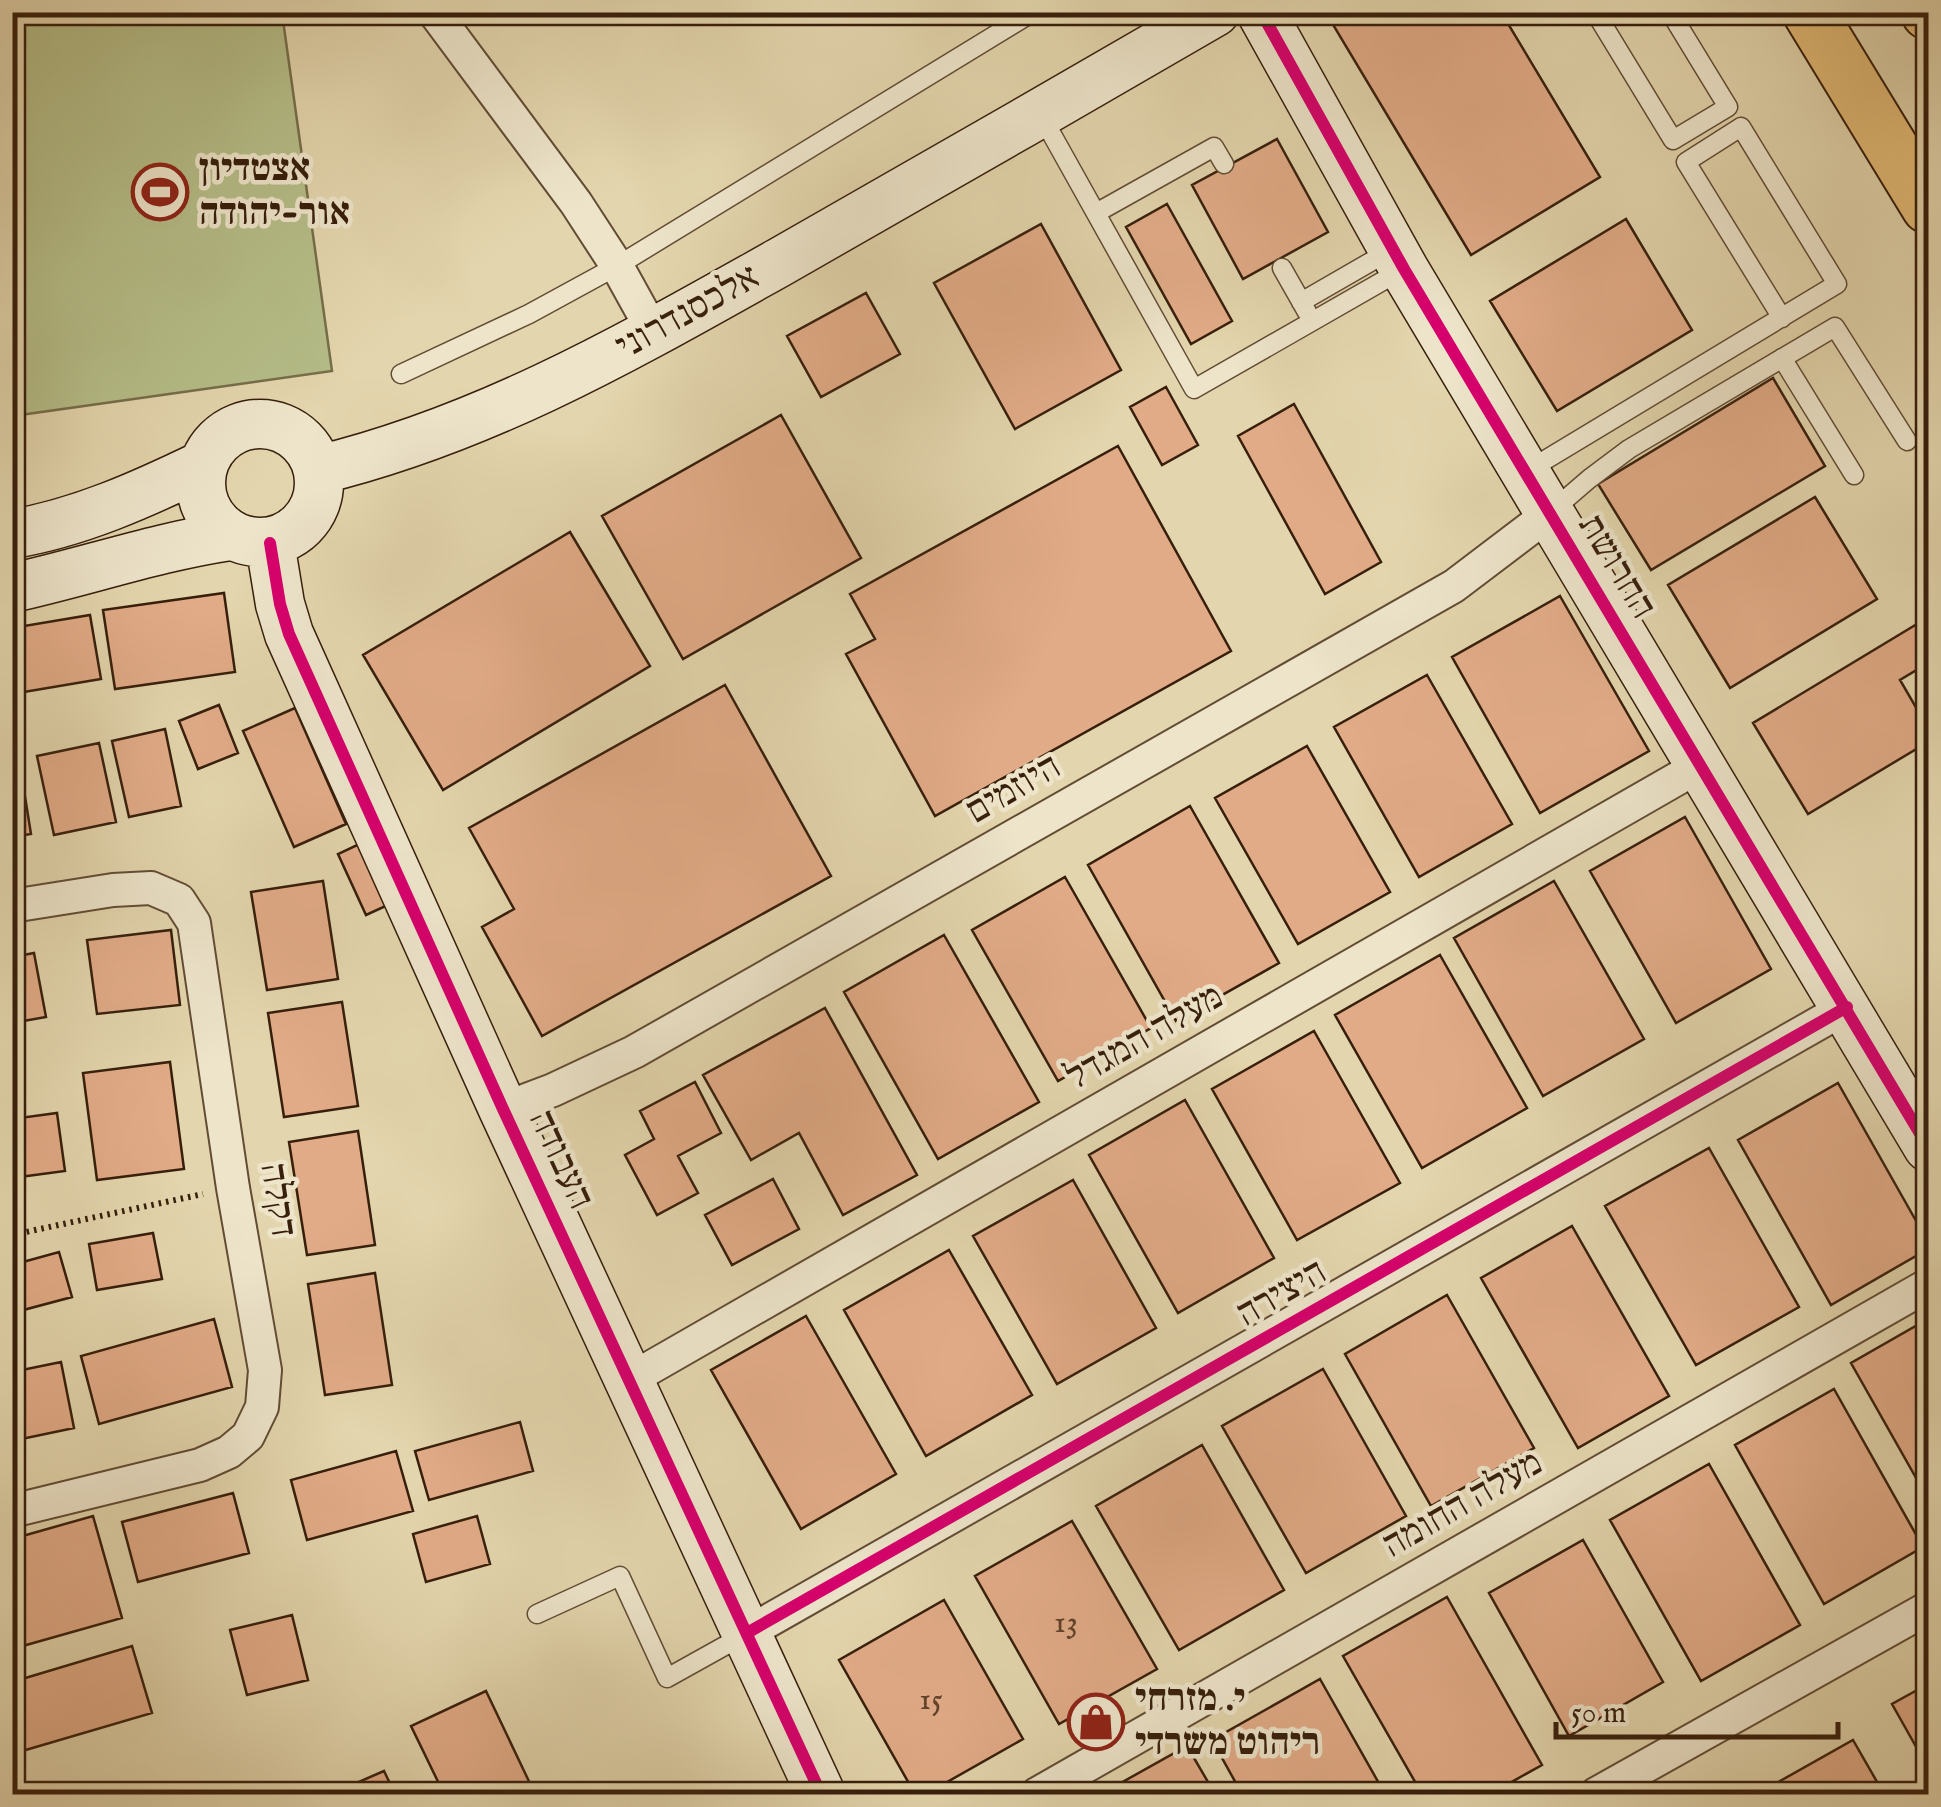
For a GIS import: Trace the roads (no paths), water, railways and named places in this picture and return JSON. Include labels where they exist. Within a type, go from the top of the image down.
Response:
[{"type":"main road","points":[[1809,12],[1928,207]]},
{"type":"street","points":[[434,12],[576,204],[617,266],[654,333]]},
{"type":"street","name":"אלכסנדרוני","points":[[318,470],[398,449],[557,384],[654,333],[1215,12]]},
{"type":"street","name":"החרושת","points":[[1261,12],[1524,472],[1928,1147]]},
{"type":"street","points":[[12,588],[166,548],[289,536],[304,524],[314,508],[318,470],[298,438],[282,428],[263,424],[227,433],[212,447],[203,465],[200,485],[204,505],[215,523],[250,539]]},
{"type":"street","points":[[12,534],[98,511],[203,465]]},
{"type":"street","name":"היוזמים","points":[[502,1109],[634,1052],[1454,586],[1549,514]]},
{"type":"street","name":"העבודה","points":[[250,539],[502,1109],[821,1794]]},
{"type":"street","name":"מעלה המגדל","points":[[628,1380],[1701,765]]},
{"type":"street","name":"דקלה","points":[[12,906],[151,888],[179,900],[194,923],[265,1370],[262,1407],[248,1436],[229,1452],[200,1465],[12,1511]]},
{"type":"street","name":"היצירה","points":[[747,1633],[1847,1007]]},
{"type":"street","name":"מעלה החומה","points":[[1036,1794],[1928,1284]]},
{"type":"street","points":[[1596,1794],[1928,1608]]},
{"type":"lane","points":[[401,374],[529,314],[617,266],[1033,12]]},
{"type":"lane","points":[[1595,12],[1673,140],[1728,107],[1670,12]]},
{"type":"lane","points":[[1041,114],[1194,390],[1312,322],[1399,259]]},
{"type":"lane","points":[[1524,472],[1782,318],[1837,284],[1742,128],[1686,162],[1782,318]]},
{"type":"lane","points":[[1096,213],[1214,147],[1224,164]]},
{"type":"lane","points":[[1301,302],[1399,259]]},
{"type":"lane","points":[[1282,268],[1312,322]]},
{"type":"lane","points":[[1549,514],[1630,448],[1835,327],[1907,441]]},
{"type":"lane","points":[[1782,358],[1854,475]]},
{"type":"lane","points":[[538,1614],[620,1576],[666,1678],[747,1633]]},
{"type":"place","name":"אצטדיון אור-יהודה","points":[[160,192]]},
{"type":"place","name":"י. מזרחי ריהוט משרדי","points":[[1096,1722]]}]
